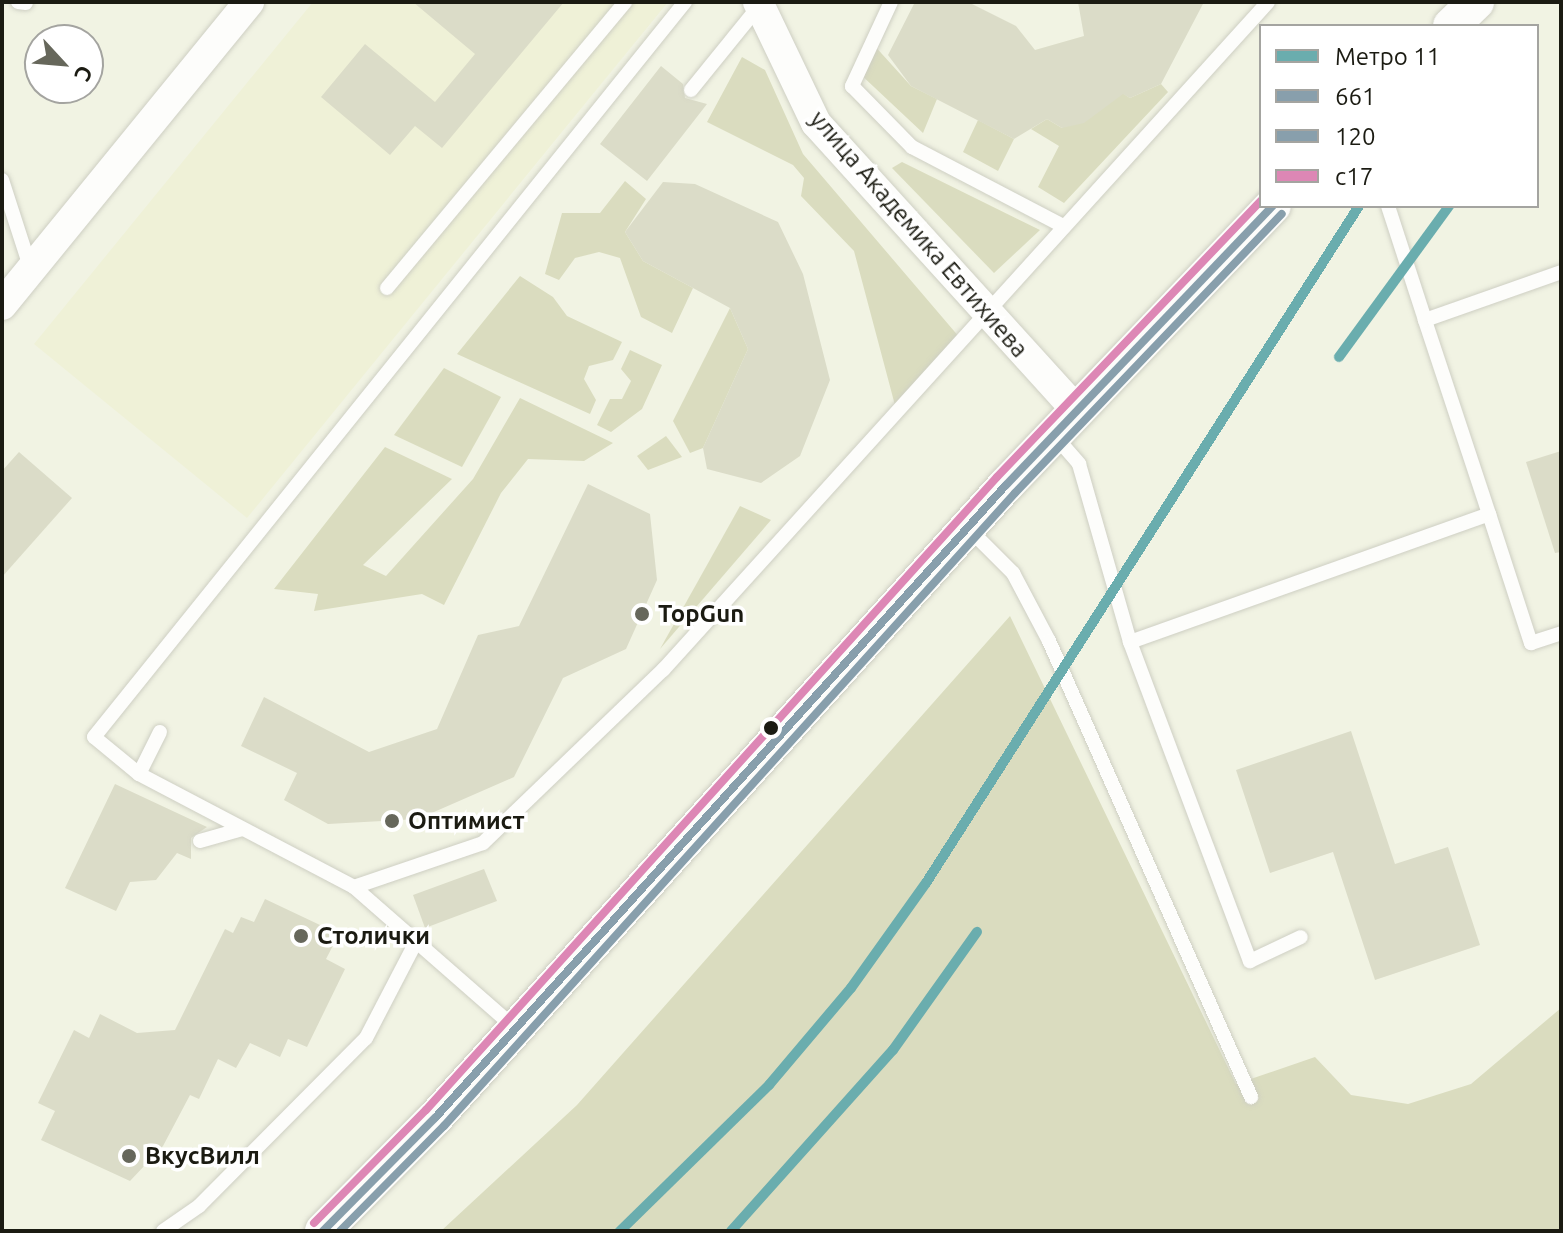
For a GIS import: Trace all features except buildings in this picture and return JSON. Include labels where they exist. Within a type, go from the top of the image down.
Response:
[{"type":"street","points":[[1453,24],[1476,2]]},
{"type":"street","name":"улица Академика Евтихиева","points":[[759,4],[816,123],[985,312],[1065,423]]},
{"type":"street","points":[[2,305],[240,6]]},
{"type":"street","points":[[323,1231],[516,1029],[967,528],[1271,208]]},
{"type":"lane","points":[[18,2],[26,3]]},
{"type":"lane","points":[[387,288],[625,2]]},
{"type":"lane","points":[[516,1029],[418,938],[354,887],[139,774],[94,737],[685,2]]},
{"type":"lane","points":[[891,2],[852,86],[912,147],[1063,226]]},
{"type":"lane","points":[[354,887],[483,843],[663,670],[1268,2]]},
{"type":"lane","points":[[691,90],[759,4]]},
{"type":"lane","points":[[2,180],[31,270]]},
{"type":"lane","points":[[1389,208],[1531,643],[1561,633]]},
{"type":"lane","points":[[1425,320],[1561,272]]},
{"type":"lane","points":[[1065,423],[1130,642],[1250,961],[1301,937]]},
{"type":"lane","points":[[1130,642],[1489,514]]},
{"type":"lane","points":[[967,528],[1013,573],[1049,641],[1251,1097]]},
{"type":"lane","points":[[139,774],[160,732]]},
{"type":"lane","points":[[200,841],[242,829]]},
{"type":"lane","points":[[163,1231],[199,1206],[366,1038],[418,938]]},
{"type":"shaded area","points":[[313,2],[668,2],[247,518],[34,344]]},
{"type":"shaded area","points":[[872,43],[911,86],[937,99],[923,133],[858,72]]},
{"type":"shaded area","points":[[742,57],[765,70],[803,154],[960,338],[896,409],[854,251],[801,196],[804,178],[793,165],[707,122]]},
{"type":"shaded area","points":[[1107,83],[1130,98],[1161,84],[1168,92],[1064,203],[1038,187],[1059,146],[1031,129],[1047,119],[1062,128]]},
{"type":"shaded area","points":[[978,120],[1014,139],[998,171],[963,152]]},
{"type":"shaded area","points":[[902,162],[1040,230],[994,273],[892,168]]},
{"type":"shaded area","points":[[625,181],[646,199],[625,232],[643,261],[693,288],[672,333],[641,317],[620,258],[599,252],[575,258],[559,280],[545,274],[562,213],[600,213]]},
{"type":"shaded area","points":[[520,276],[553,297],[567,316],[622,342],[613,360],[589,366],[584,379],[596,400],[590,414],[457,354]]},
{"type":"shaded area","points":[[730,308],[748,349],[703,448],[690,453],[673,421]]},
{"type":"shaded area","points":[[630,350],[662,365],[642,409],[611,432],[597,425],[610,399],[622,399],[631,381],[621,369]]},
{"type":"shaded area","points":[[444,368],[501,397],[462,467],[394,435]]},
{"type":"shaded area","points":[[520,398],[613,443],[584,461],[528,459],[501,493],[444,605],[422,594],[314,611],[318,594],[274,589],[385,447],[452,479],[363,565],[386,576],[473,479]]},
{"type":"shaded area","points":[[666,436],[682,457],[648,470],[637,456]]},
{"type":"shaded area","points":[[740,506],[771,520],[660,649]]},
{"type":"shaded area","points":[[1010,616],[1236,1084],[1315,1057],[1351,1095],[1408,1104],[1471,1084],[1561,1008],[1561,1231],[441,1231],[577,1105]]},
{"type":"metro line","name":"11","points":[[620,1231],[769,1085],[851,988],[926,883],[1358,208]]},
{"type":"metro line","name":"11","points":[[1339,357],[1448,208]]},
{"type":"metro line","name":"11","points":[[731,1231],[893,1050],[977,932]]},
{"type":"transit line","name":"с17","points":[[314,1223],[426,1110],[997,477],[1259,203]]},
{"type":"transit line","name":"661","points":[[323,1231],[435,1118],[1006,485],[1271,208]]},
{"type":"transit line","name":"120","points":[[340,1231],[444,1126],[1015,493],[1282,214]]},
{"type":"place","name":"TopGun","points":[[642,614]]},
{"type":"place","name":"Оптимист","points":[[392,821]]},
{"type":"place","name":"Столички","points":[[301,936]]},
{"type":"place","name":"ВкусВилл","points":[[129,1156]]}]
